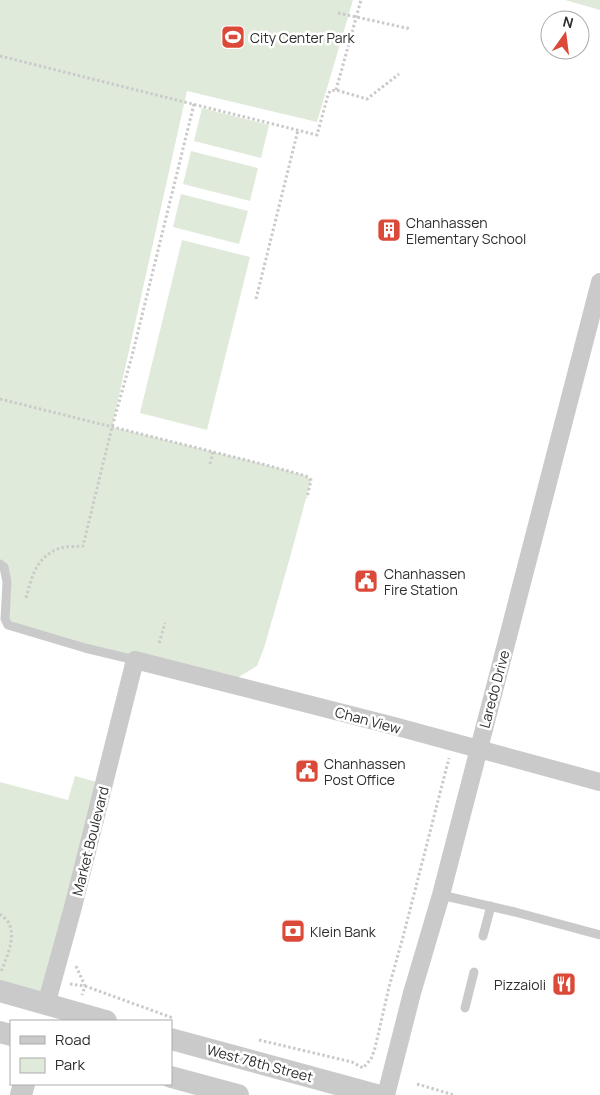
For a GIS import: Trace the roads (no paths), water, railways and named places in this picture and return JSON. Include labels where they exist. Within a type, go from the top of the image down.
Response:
[{"type":"street","name":"Laredo Drive","points":[[386,1095],[412,993],[441,895],[600,282]]},
{"type":"street","name":"Chan View","points":[[135,660],[385,724],[600,782]]},
{"type":"street","name":"Market Boulevard","points":[[44,1013],[135,660]]},
{"type":"street","points":[[3,984],[44,1013],[98,1020]]},
{"type":"street","name":"West 78th Street","points":[[174,1029],[377,1095]]},
{"type":"street","points":[[172,1077],[238,1095]]},
{"type":"lane","points":[[0,564],[4,566],[7,582],[5,620],[8,625],[85,648],[135,660]]},
{"type":"lane","points":[[441,895],[515,912],[600,935]]},
{"type":"lane","points":[[483,936],[491,906]]},
{"type":"lane","points":[[465,1008],[474,972]]},
{"type":"place","name":"City Center Park","points":[[233,37]]},
{"type":"place","name":"Chanhassen Elementary School","points":[[389,230]]},
{"type":"place","name":"Chanhassen Fire Station","points":[[366,581]]},
{"type":"place","name":"Chanhassen Post Office","points":[[307,771]]},
{"type":"place","name":"Klein Bank","points":[[293,931]]},
{"type":"place","name":"Pizzaioli","points":[[564,984]]}]
